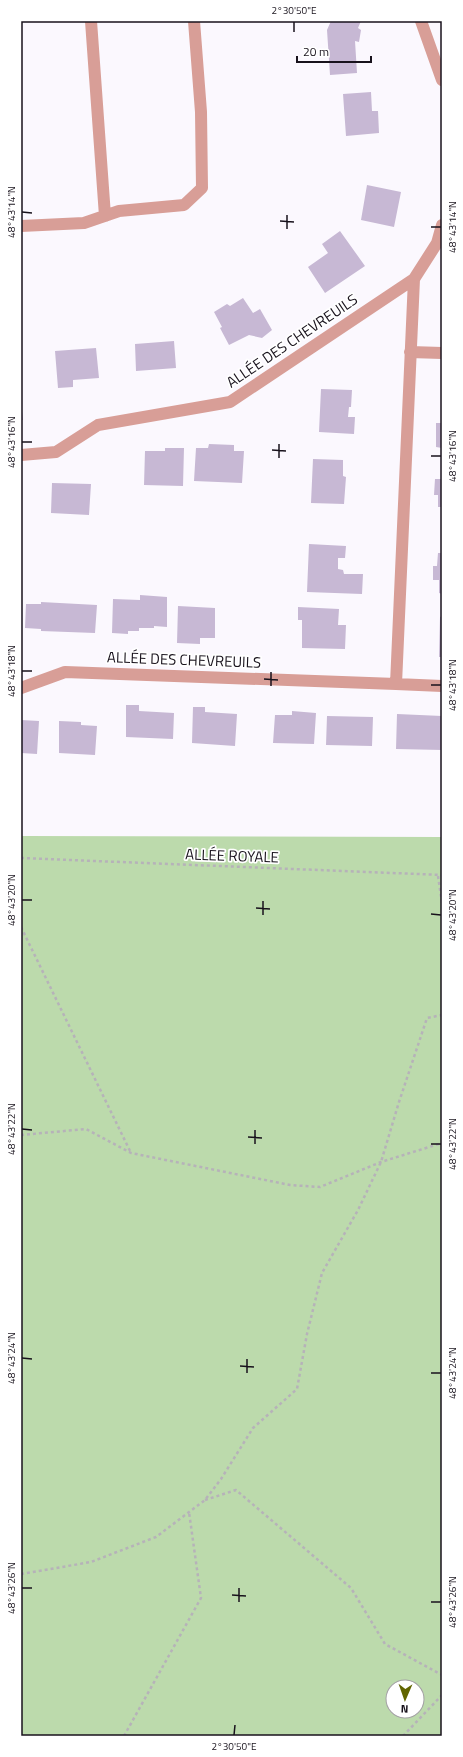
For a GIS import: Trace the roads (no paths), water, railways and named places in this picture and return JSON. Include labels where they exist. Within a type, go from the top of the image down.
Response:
[{"type":"street","points":[[91,21],[105,216]]},
{"type":"street","points":[[21,226],[84,223],[119,211],[184,205],[202,188],[201,112],[194,21]]},
{"type":"street","points":[[421,21],[442,80]]},
{"type":"street","name":"ALLÉE DES CHEVREUILS","points":[[21,455],[56,452],[98,425],[230,402],[414,279],[437,243],[442,225]]},
{"type":"street","name":"ALLÉE DES CHEVREUILS","points":[[396,684],[414,279]]},
{"type":"street","points":[[410,352],[442,353]]},
{"type":"street","name":"ALLÉE DES CHEVREUILS","points":[[21,688],[66,672],[442,686]]}]
